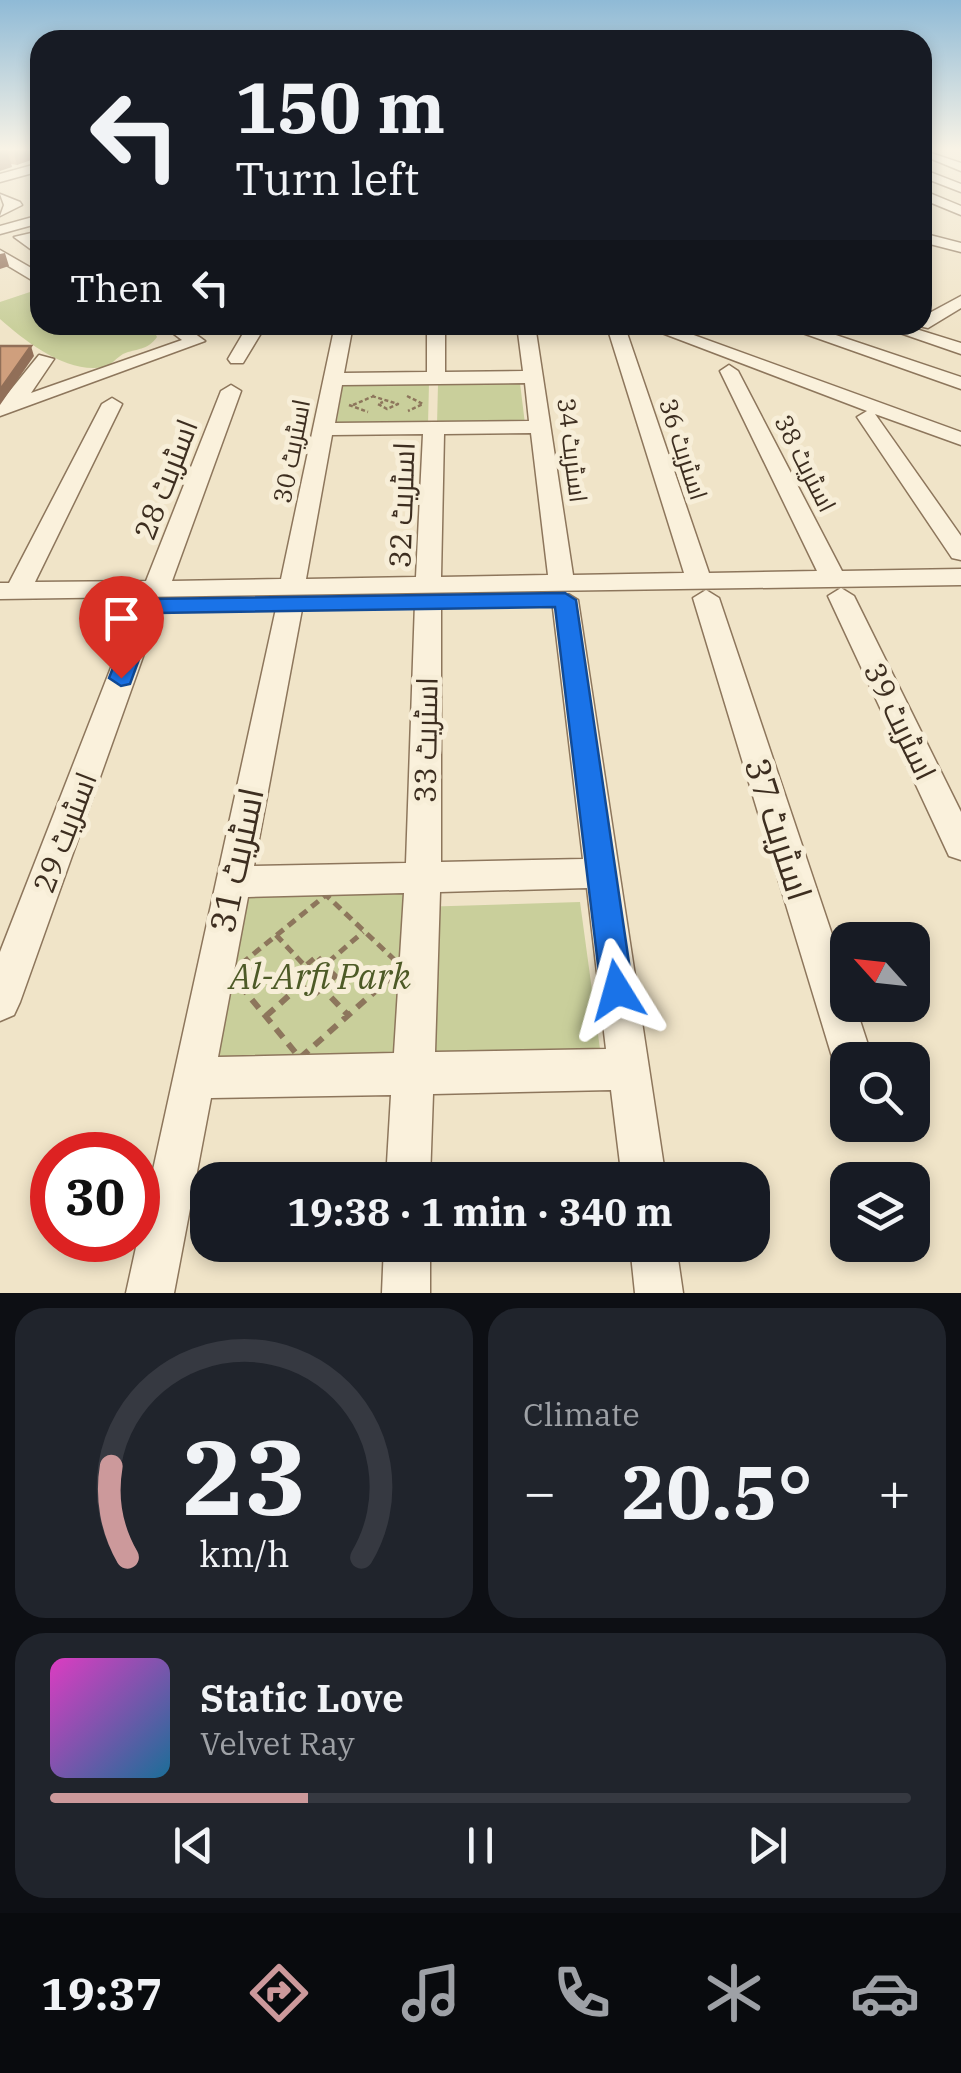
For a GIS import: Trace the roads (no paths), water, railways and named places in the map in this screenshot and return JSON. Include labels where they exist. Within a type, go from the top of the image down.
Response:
[{"type":"street","points":[[0,230],[30,227]]},
{"type":"street","points":[[932,241],[961,248]]},
{"type":"street","points":[[0,254],[30,266]]},
{"type":"street","points":[[932,318],[961,301]]},
{"type":"street","points":[[932,334],[961,349]]},
{"type":"street","points":[[4,413],[196,341],[187,335]]},
{"type":"street","points":[[237,359],[251,335]]},
{"type":"street","name":"اسٹریٹ 30","points":[[291,596],[342,335]]},
{"type":"street","points":[[436,335],[436,378]]},
{"type":"street","name":"اسٹریٹ 34","points":[[528,335],[641,1162]]},
{"type":"street","name":"اسٹریٹ 36","points":[[618,335],[702,590]]},
{"type":"street","points":[[677,335],[961,439]]},
{"type":"street","points":[[819,335],[961,383]]},
{"type":"street","points":[[4,413],[45,360]]},
{"type":"street","name":"اسٹریٹ 38","points":[[729,371],[837,588]]},
{"type":"street","points":[[333,379],[535,377]]},
{"type":"street","name":"اسٹریٹ 28","points":[[152,598],[231,391]]},
{"type":"street","points":[[5,603],[112,404]]},
{"type":"street","points":[[867,418],[961,553]]},
{"type":"street","points":[[323,429],[542,427]]},
{"type":"street","name":"اسٹریٹ 32","points":[[428,594],[434,428]]},
{"type":"street","points":[[837,588],[961,577]]},
{"type":"street","points":[[5,603],[770,588],[961,594]]},
{"type":"street","name":"اسٹریٹ 39","points":[[837,588],[961,846]]},
{"type":"street","name":"اسٹریٹ 37","points":[[702,590],[847,1042]]},
{"type":"street","name":"اسٹریٹ 33","points":[[408,1162],[423,877],[428,594]]},
{"type":"street","name":"اسٹریٹ 31","points":[[150,1293],[291,596]]},
{"type":"street","name":"اسٹریٹ 29","points":[[0,1002],[152,598]]},
{"type":"street","points":[[231,882],[601,873]]},
{"type":"street","points":[[192,1078],[628,1069]]},
{"type":"street","points":[[406,1293],[407,1262]]},
{"type":"street","points":[[655,1262],[660,1293]]},
{"type":"park label","name":"Al-Arfi Park","points":[[320,976]]}]
